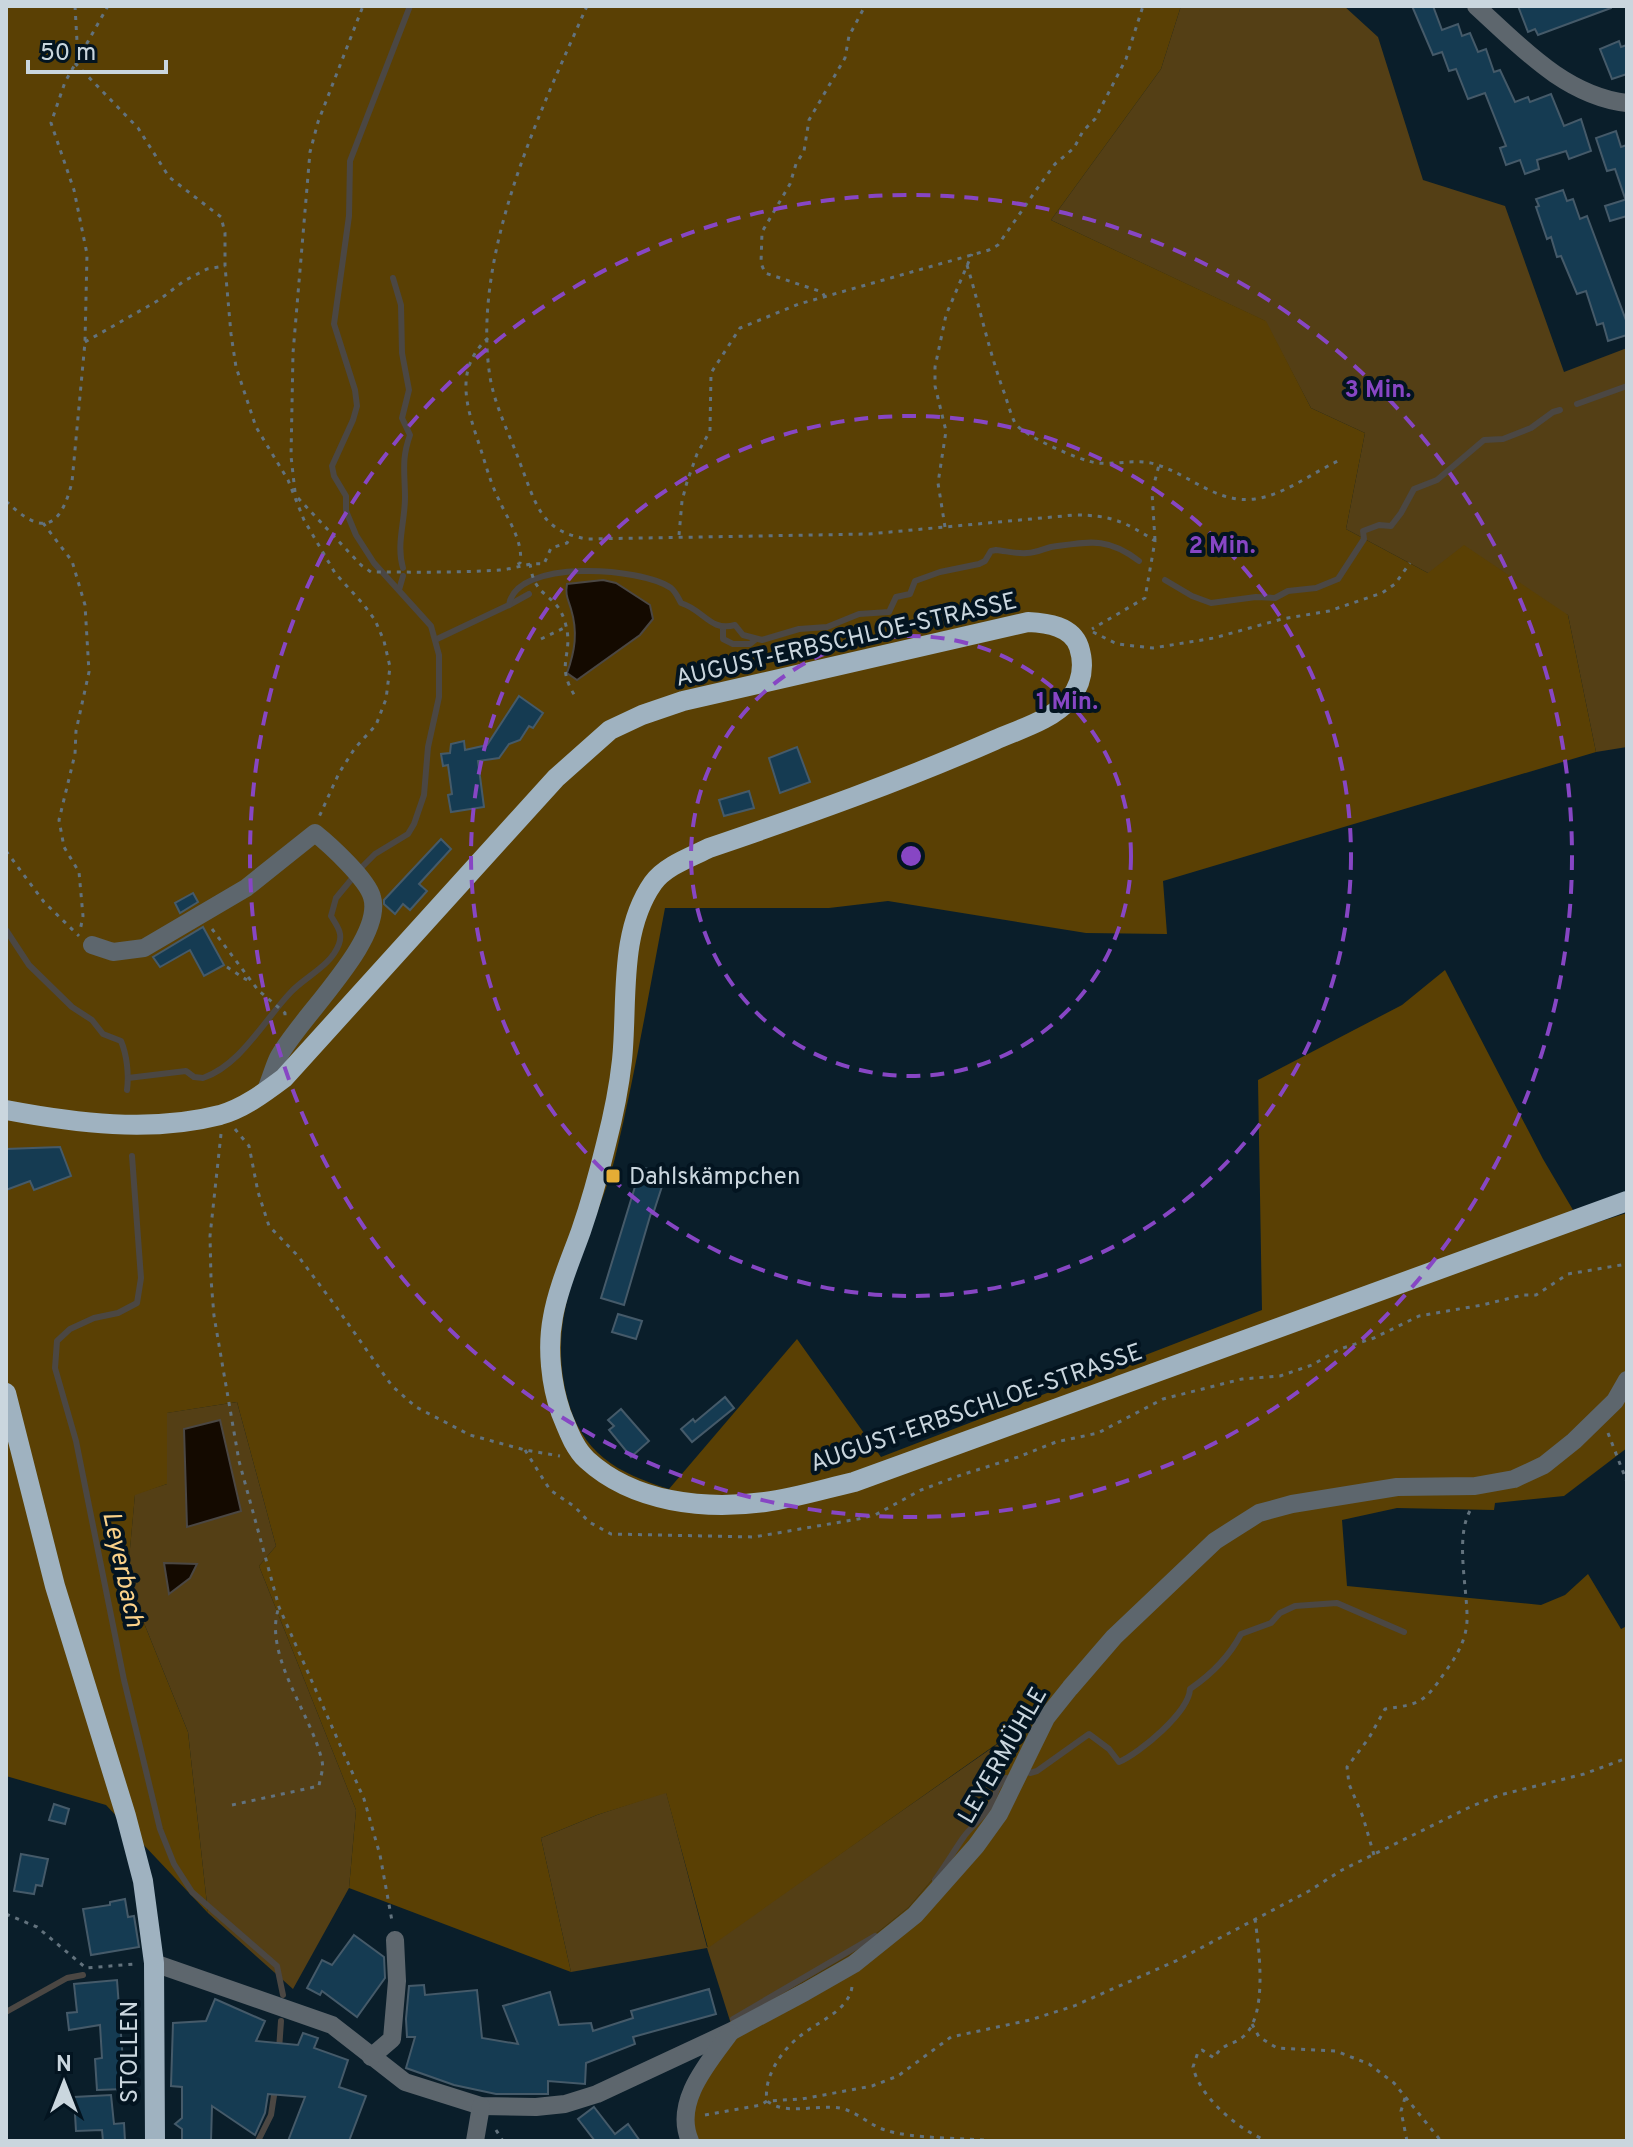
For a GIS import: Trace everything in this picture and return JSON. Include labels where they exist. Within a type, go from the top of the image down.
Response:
[{"type":"main road","name":"AUGUST-ERBSCHLOE-STRASSE","points":[[6,1110],[61,1120],[121,1124],[189,1121],[222,1114],[265,1092],[284,1078],[556,778],[610,730],[683,701],[1028,622],[1053,624],[1075,639],[1083,662],[1081,680],[1069,699],[1045,718],[907,777],[709,848],[682,861],[654,881],[641,906],[631,938],[622,1061],[609,1134],[552,1318],[550,1356],[557,1399],[571,1438],[587,1460],[637,1491],[662,1499],[709,1505],[764,1502],[806,1494],[854,1482],[1627,1201]]},
{"type":"main road","name":"STOLLEN","points":[[6,1393],[55,1586],[143,1881],[154,1963],[155,2141]]},
{"type":"street","points":[[1476,6],[1538,62],[1563,80],[1605,99],[1627,103]]},
{"type":"street","points":[[85,940],[113,952],[144,948],[246,888],[315,833],[371,892],[374,904],[371,922],[360,947],[279,1057],[265,1092]]},
{"type":"street","name":"LEYERMÜHLE","points":[[154,1963],[332,2025],[405,2082],[481,2106],[565,2104],[597,2094],[732,2031],[845,1969],[915,1915],[944,1884],[999,1814],[1046,1718],[1070,1688],[1114,1637],[1215,1541],[1259,1513],[1292,1504],[1397,1487],[1483,1485],[1514,1479],[1544,1465],[1600,1417],[1615,1401],[1627,1380]]},
{"type":"street","points":[[371,2057],[392,2039],[397,1981],[395,1940]]},
{"type":"street","points":[[690,2141],[686,2132],[686,2117],[695,2084],[732,2031]]},
{"type":"street","points":[[475,2141],[481,2106]]},
{"type":"path","points":[[75,6],[78,59]]},
{"type":"path","points":[[6,501],[24,518],[43,523],[60,516],[72,482],[85,342],[87,254],[74,190],[51,123],[56,101],[108,6]]},
{"type":"path","points":[[363,6],[318,122],[309,163],[293,353],[291,456],[295,495],[361,565],[375,572],[455,572],[544,564],[551,548],[567,543],[571,536]]},
{"type":"path","points":[[587,6],[524,155],[493,263],[488,338],[490,378],[500,414],[530,488],[552,527],[587,539],[869,534],[1074,515],[1104,515],[1134,527],[1155,541]]},
{"type":"path","points":[[825,297],[822,292],[765,273],[761,263],[762,232],[790,184],[804,151],[809,120],[845,58],[849,36],[865,6]]},
{"type":"path","points":[[678,536],[687,482],[710,431],[711,373],[740,328],[799,304],[998,245],[1055,164],[1074,148],[1083,131],[1095,119],[1126,59],[1143,6]]},
{"type":"path","points":[[75,63],[138,128],[169,177],[221,217],[236,367],[256,427],[335,573],[375,620],[384,641],[390,667],[386,699],[376,725],[355,748],[339,773],[320,809],[315,833]]},
{"type":"path","points":[[945,527],[938,483],[946,431],[935,386],[935,367],[946,315],[972,254]]},
{"type":"path","points":[[967,265],[993,362],[1016,426],[1055,449],[1095,463],[1132,461],[1159,465],[1204,488],[1226,497],[1242,499],[1256,499],[1275,493],[1338,461]]},
{"type":"path","points":[[85,342],[159,300],[184,281],[207,269],[225,266]]},
{"type":"path","points":[[488,338],[478,347],[468,365],[464,384],[470,420],[487,476],[516,536],[521,554],[520,563],[513,567]]},
{"type":"path","points":[[1159,465],[1152,492],[1155,541],[1145,598],[1090,631],[1117,644],[1168,646],[1329,611],[1382,593],[1395,584],[1410,563]]},
{"type":"path","points":[[43,523],[72,561],[85,605],[89,672],[76,731],[75,754],[59,820],[64,847],[79,872],[85,940]]},
{"type":"path","points":[[530,564],[535,583],[557,603],[566,627],[568,647],[564,674],[575,696]]},
{"type":"path","points":[[541,639],[566,627]]},
{"type":"path","points":[[6,851],[44,902],[85,940]]},
{"type":"path","points":[[201,914],[252,982],[271,1004],[285,1013]]},
{"type":"path","points":[[227,967],[252,982]]},
{"type":"path","points":[[222,1114],[249,1146],[258,1192],[269,1226],[298,1256],[392,1386],[416,1407],[470,1435],[525,1450],[565,1456],[577,1446]]},
{"type":"path","points":[[221,1141],[210,1236],[214,1316],[239,1461],[279,1607],[364,1799],[380,1855],[395,1940]]},
{"type":"path","points":[[1604,1422],[1627,1482]]},
{"type":"path","points":[[1374,1855],[1349,1784],[1347,1767],[1369,1738],[1385,1709],[1419,1702],[1432,1693],[1461,1649],[1467,1623],[1464,1518],[1476,1502],[1483,1485]]},
{"type":"path","points":[[232,1805],[319,1786],[323,1764],[276,1644],[273,1622],[279,1607]]},
{"type":"path","points":[[704,2115],[761,2105],[767,2101],[802,2099],[872,2086],[898,2076],[951,2037],[1030,2020],[1074,2006],[1167,1965],[1472,1806],[1500,1795],[1584,1774],[1627,1758]]},
{"type":"path","points":[[6,1914],[37,1927],[86,1968],[154,1963]]},
{"type":"path","points":[[1255,1919],[1259,1994],[1252,2024],[1243,2037],[1226,2044],[1214,2058],[1202,2050],[1198,2052],[1193,2067],[1202,2090],[1236,2125],[1267,2141]]},
{"type":"path","points":[[845,1969],[851,1979],[852,1991],[844,2003],[798,2037],[782,2056],[768,2078],[767,2101],[773,2106],[785,2108],[845,2109],[884,2130],[903,2134],[997,2141]]},
{"type":"path","points":[[1252,2024],[1259,2037],[1277,2048],[1336,2051],[1369,2064],[1394,2083],[1441,2141]]},
{"type":"path","points":[[1405,2097],[1401,2111],[1407,2141]]},
{"type":"shaded area","points":[[6,6],[1181,6],[1161,69],[1051,220],[1266,321],[1311,408],[1365,433],[1346,529],[1428,573],[1464,545],[1568,615],[1596,752],[1163,881],[1167,934],[1086,933],[888,901],[829,908],[665,908],[615,1158],[566,1303],[562,1364],[567,1397],[582,1433],[604,1458],[633,1476],[669,1489],[797,1339],[881,1457],[1262,1310],[1258,1080],[1402,1005],[1445,970],[1543,1159],[1583,1227],[1627,1213],[1627,1448],[1564,1496],[1495,1503],[1494,1510],[1397,1508],[1342,1520],[1347,1586],[1541,1605],[1565,1595],[1588,1574],[1621,1629],[1627,1626],[1627,2141],[689,2141],[689,2101],[731,2024],[850,1955],[909,1907],[932,1880],[989,1799],[1006,1754],[998,1743],[708,1948],[666,1793],[597,1815],[541,1838],[571,1972],[349,1888],[356,1810],[259,1566],[276,1546],[237,1402],[167,1413],[167,1484],[135,1495],[127,1581],[188,1732],[208,1913],[106,1805],[6,1776]]},
{"type":"shaded area","points":[[1181,6],[1344,6],[1378,37],[1423,180],[1505,206],[1564,372],[1627,348],[1627,747],[1596,752],[1568,615],[1428,573],[1346,529],[1365,433],[1311,408],[1265,321],[1051,220],[1161,69]]},
{"type":"shaded area","points":[[603,580],[616,583],[650,605],[653,619],[640,635],[577,680],[567,673],[575,634],[567,584]]},
{"type":"shaded area","points":[[237,1402],[276,1546],[259,1566],[356,1810],[349,1888],[293,1989],[208,1913],[188,1732],[127,1581],[135,1494],[167,1484],[166,1413]]},
{"type":"shaded area","points":[[220,1420],[241,1511],[187,1527],[184,1429]]},
{"type":"shaded area","points":[[164,1563],[197,1564],[190,1578],[169,1594]]},
{"type":"shaded area","points":[[999,1743],[1007,1755],[989,1799],[932,1880],[909,1907],[850,1955],[731,2024],[707,1948],[571,1972],[541,1838],[666,1792],[707,1947]]},
{"type":"building","points":[[1412,6],[1433,6],[1442,30],[1458,24],[1462,36],[1470,33],[1478,52],[1486,49],[1494,72],[1500,70],[1515,102],[1528,97],[1530,102],[1551,94],[1564,126],[1581,119],[1591,151],[1569,159],[1566,151],[1537,160],[1539,169],[1525,174],[1520,160],[1506,165],[1500,148],[1506,146],[1485,93],[1468,99],[1456,69],[1449,71],[1442,52],[1433,55]]},
{"type":"building","points":[[1518,6],[1611,8],[1538,35],[1535,29],[1528,32]]},
{"type":"building","points":[[1619,41],[1621,47],[1627,45],[1627,74],[1612,79],[1600,49]]},
{"type":"building","points":[[1616,131],[1621,147],[1627,145],[1625,198],[1615,169],[1607,171],[1596,138]]},
{"type":"building","points":[[1563,190],[1567,201],[1573,199],[1580,219],[1587,216],[1627,323],[1627,335],[1608,341],[1603,323],[1597,325],[1586,291],[1577,294],[1561,256],[1557,257],[1551,237],[1547,239],[1536,199]]},
{"type":"building","points":[[1627,199],[1627,216],[1610,221],[1605,206]]},
{"type":"building","points":[[519,696],[543,713],[533,728],[529,726],[520,740],[509,744],[499,758],[478,761],[484,807],[451,812],[448,765],[443,766],[441,754],[450,753],[451,744],[464,741],[465,750],[487,745]]},
{"type":"building","points":[[797,747],[810,782],[780,793],[769,758]]},
{"type":"building","points":[[749,791],[754,808],[724,816],[719,800]]},
{"type":"building","points":[[441,839],[451,849],[419,884],[427,891],[410,910],[403,904],[395,914],[384,904],[384,900]]},
{"type":"building","points":[[193,893],[198,902],[180,913],[175,903]]},
{"type":"building","points":[[203,927],[224,965],[204,976],[190,950],[160,967],[153,957]]},
{"type":"building","points":[[60,1147],[71,1176],[34,1190],[30,1181],[6,1190],[6,1149]]},
{"type":"building","points":[[641,1167],[666,1174],[624,1305],[601,1298]]},
{"type":"building","points":[[618,1314],[642,1321],[636,1339],[612,1332]]},
{"type":"building","points":[[725,1397],[734,1408],[692,1442],[681,1429],[693,1419],[695,1422]]},
{"type":"building","points":[[621,1409],[649,1441],[631,1457],[609,1430],[614,1426],[608,1420]]},
{"type":"building","points":[[54,1804],[69,1809],[65,1824],[49,1820]]},
{"type":"building","points":[[21,1854],[48,1859],[42,1886],[36,1885],[34,1894],[14,1891]]},
{"type":"building","points":[[125,1899],[128,1917],[134,1916],[139,1947],[91,1955],[83,1909]]},
{"type":"building","points":[[354,1935],[384,1957],[385,1978],[357,2017],[322,1991],[320,1995],[307,1988],[322,1960],[332,1965]]},
{"type":"building","points":[[117,1980],[125,2089],[97,2090],[95,2059],[102,2058],[100,2025],[69,2030],[67,2013],[77,2012],[74,1984]]},
{"type":"building","points":[[424,1985],[425,1995],[477,1990],[482,2038],[518,2044],[503,2006],[550,1992],[559,2025],[591,2023],[593,2031],[633,2018],[631,2011],[709,1989],[716,2014],[633,2037],[635,2044],[586,2063],[585,2084],[548,2081],[548,2094],[496,2094],[454,2085],[406,2068],[415,2037],[407,2037],[409,1986]]},
{"type":"building","points":[[215,1999],[265,2021],[256,2041],[298,2045],[303,2033],[318,2038],[314,2048],[348,2060],[339,2087],[366,2096],[349,2141],[288,2141],[305,2097],[268,2094],[265,2113],[255,2135],[212,2106],[211,2141],[182,2141],[182,2129],[175,2124],[182,2118],[182,2087],[171,2086],[173,2023],[206,2021]]},
{"type":"building","points":[[111,2095],[114,2124],[124,2123],[125,2141],[103,2141],[102,2130],[76,2131],[74,2097]]},
{"type":"building","points":[[594,2107],[615,2134],[628,2124],[640,2141],[595,2141],[578,2119]]},
{"type":"waterway","points":[[128,1078],[186,1071],[194,1077],[203,1078],[229,1063],[291,992],[335,952],[340,936],[331,916],[336,898],[375,854],[408,834],[424,795],[428,747],[439,697],[439,655],[431,626],[374,563],[356,535],[346,511],[346,496],[334,476],[332,466],[357,406],[334,324],[349,216],[350,161],[410,6]]},
{"type":"waterway","points":[[393,278],[401,305],[402,353],[409,390],[402,418],[410,435],[404,459],[405,507],[400,551],[403,568]]},
{"type":"waterway","points":[[1577,404],[1627,386]]},
{"type":"waterway","points":[[1165,580],[1211,603],[1256,597],[1275,598],[1288,591],[1316,588],[1338,579],[1364,539],[1363,531],[1379,525],[1391,526],[1414,489],[1437,480],[1484,440],[1503,439],[1531,428],[1560,410]]},
{"type":"waterway","points":[[437,639],[509,605],[517,590],[533,580],[555,573],[608,572],[656,581],[671,588],[681,603],[713,623],[719,626],[735,625],[743,635],[762,640],[799,629],[827,627],[859,614],[889,612],[896,597],[910,594],[915,581],[979,564],[991,551],[1030,553],[1051,547],[1097,543],[1117,548],[1139,561]]},
{"type":"waterway","points":[[399,590],[403,576]]},
{"type":"waterway","points":[[509,605],[529,594]]},
{"type":"waterway","points":[[723,628],[723,639],[733,644],[750,644],[755,640]]},
{"type":"waterway","name":"Leyerbach","points":[[6,930],[29,965],[72,1007],[92,1020],[103,1034],[121,1041],[127,1065],[127,1090]]},
{"type":"waterway","name":"Leyerbach","points":[[132,1156],[141,1278],[137,1303],[118,1313],[94,1318],[70,1329],[57,1341],[55,1368],[76,1441],[124,1680],[160,1829],[174,1864],[192,1892],[277,1966],[283,1995]]},
{"type":"waterway","points":[[1030,1773],[1089,1734],[1109,1749],[1119,1762],[1128,1757],[1173,1720],[1188,1698],[1190,1689],[1219,1664],[1241,1634],[1271,1623],[1280,1613],[1295,1606],[1337,1603],[1404,1632]]},
{"type":"waterway","points":[[935,1880],[966,1834],[988,1809],[1006,1778]]},
{"type":"waterway","points":[[733,2019],[875,1936]]},
{"type":"waterway","points":[[6,2012],[67,1978],[83,1975]]},
{"type":"waterway","name":"Leyerbach","points":[[279,2050],[281,2021]]},
{"type":"waterway","name":"Leyerbach","points":[[258,2141],[271,2115],[275,2089]]},
{"type":"place","name":"Dahlskämpchen","points":[[613,1176]]}]
